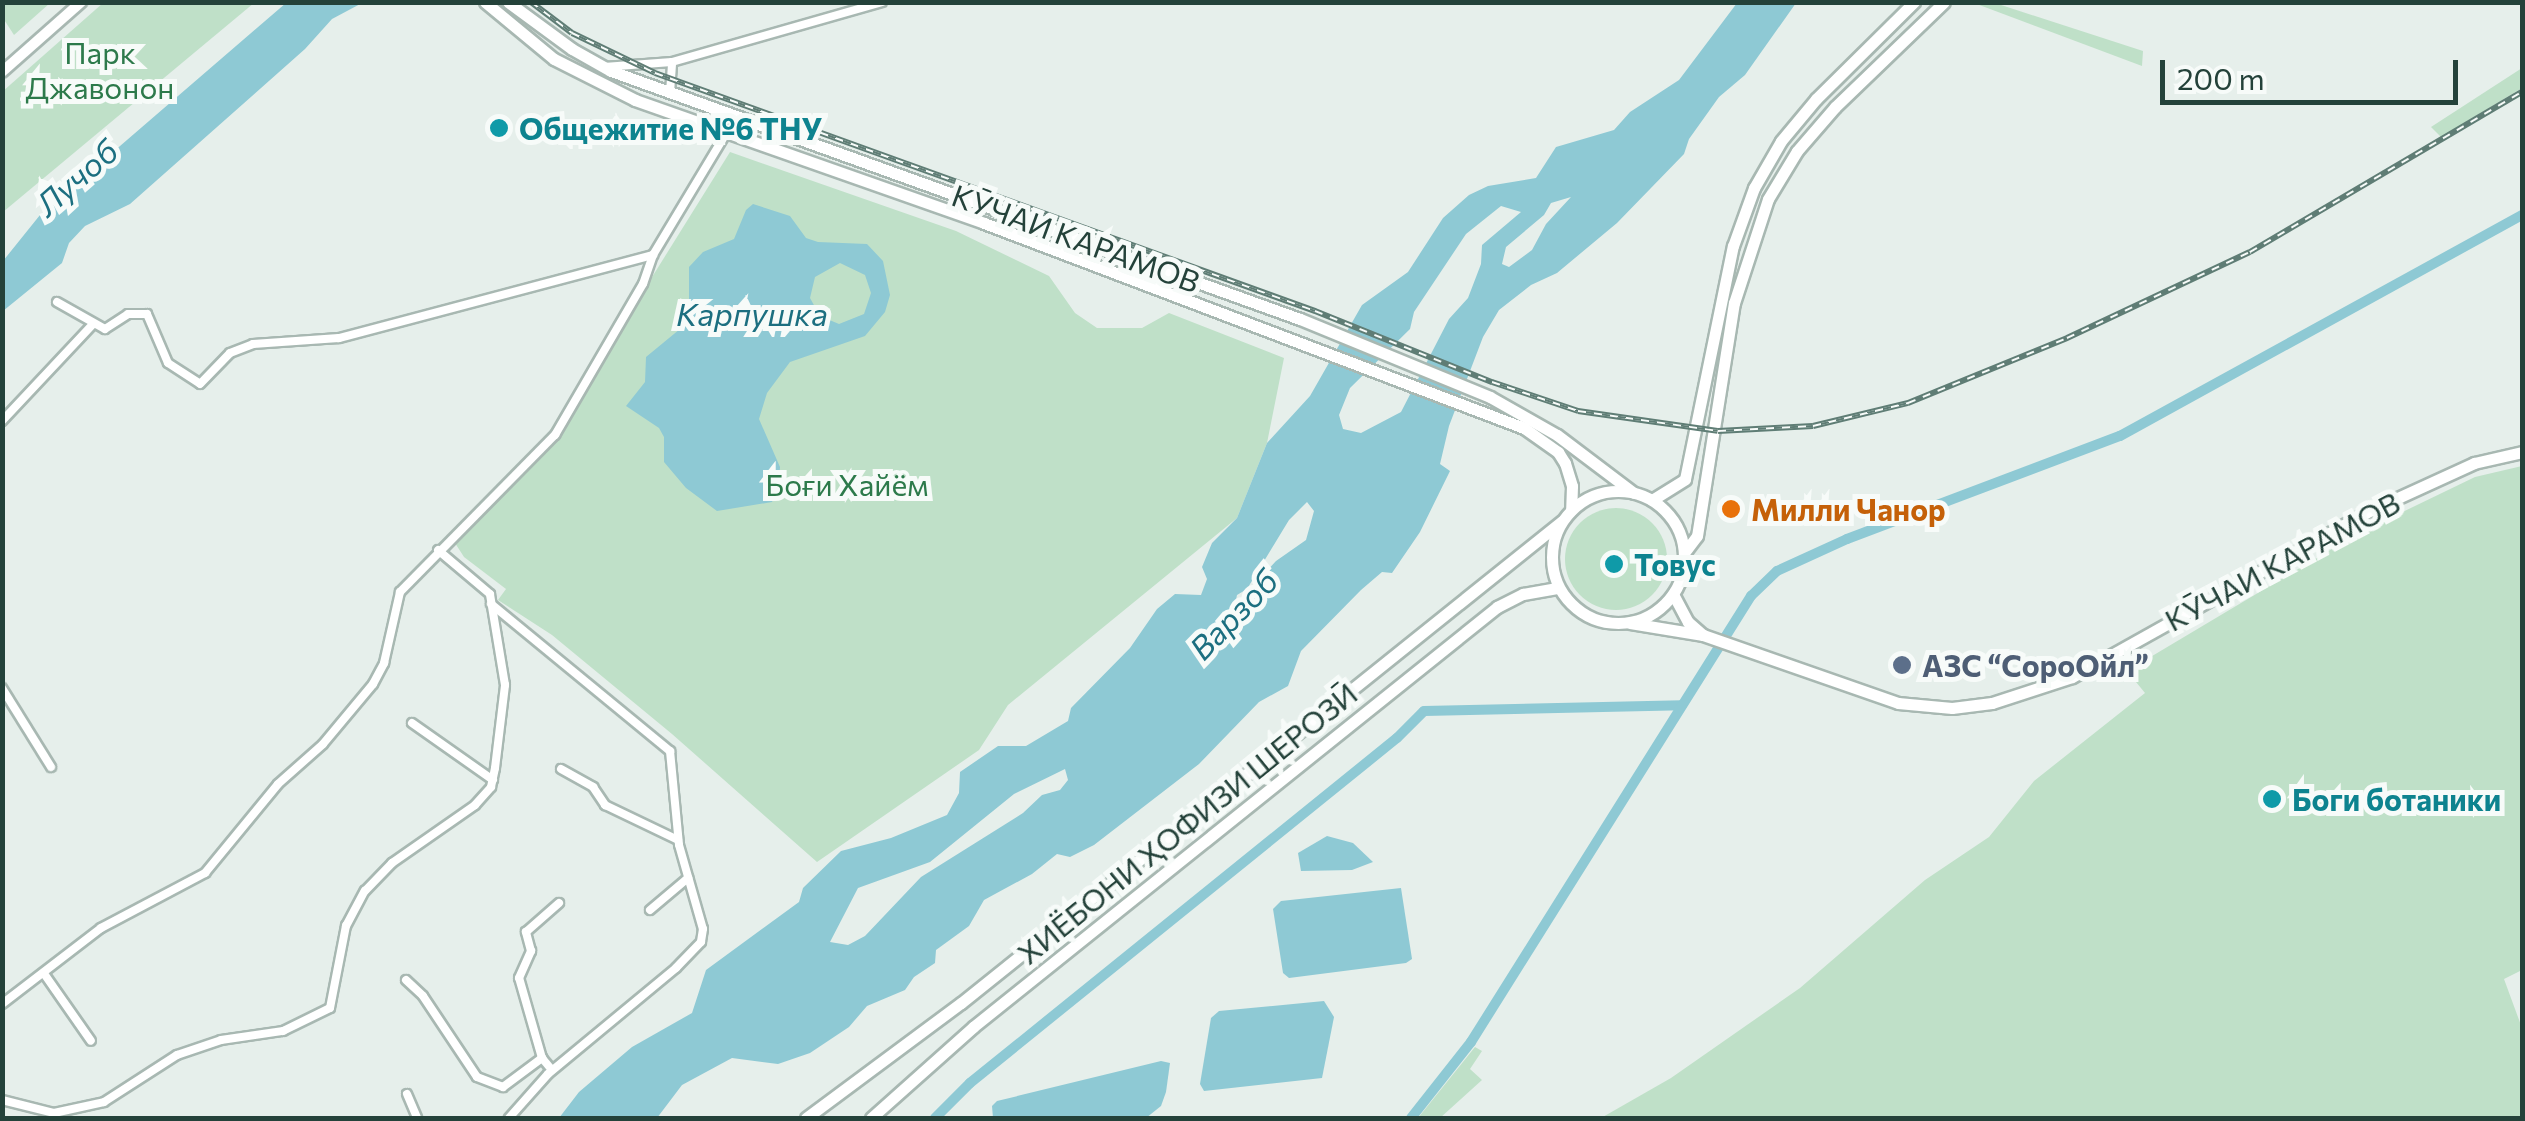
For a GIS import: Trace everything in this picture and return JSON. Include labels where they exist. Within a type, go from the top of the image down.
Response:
[{"type":"main road","name":"КӮЧАИ КАРАМОВ","points":[[484,2],[554,59],[635,100],[1293,338],[1524,428],[1558,452],[1569,475],[1571,510]]},
{"type":"main road","name":"КӮЧАИ КАРАМОВ","points":[[508,2],[604,67],[1300,319],[1490,396],[1556,434],[1634,493]]},
{"type":"main road","points":[[1652,500],[1684,480],[1729,265],[1754,188],[1781,142],[1854,60],[1914,2]]},
{"type":"main road","points":[[1558,588],[1581,613],[1604,622],[1630,623],[1647,617],[1673,594],[1684,553],[1696,536],[1734,303],[1768,199],[1798,151],[1868,74],[1944,2]]},
{"type":"main road","points":[[1854,60],[1868,74]]},
{"type":"main road","points":[[822,166],[829,148]]},
{"type":"main road","name":"КӮЧАИ КАРАМОВ","points":[[1630,623],[1703,635],[1898,704],[1952,708],[1992,703],[2072,677],[2367,512],[2474,463],[2522,452]]},
{"type":"main road","points":[[1571,510],[1600,494],[1634,493],[1652,500],[1678,528],[1684,553]]},
{"type":"main road","name":"ХИЁБОНИ ҲОФИЗИ ШЕРОЗӢ","points":[[806,1118],[977,990],[1571,510]]},
{"type":"main road","name":"ХИЁБОНИ ҲОФИЗИ ШЕРОЗӢ","points":[[871,1118],[988,1014],[1497,607],[1523,594],[1558,588],[1551,554],[1562,521]]},
{"type":"main road","points":[[1673,594],[1688,622],[1703,635]]},
{"type":"street","points":[[3,71],[81,2]]},
{"type":"street","points":[[604,67],[672,62],[882,2]]},
{"type":"street","points":[[670,93],[672,62]]},
{"type":"street","points":[[2,1004],[102,928],[205,874],[278,784],[315,753],[373,684],[387,653],[400,592],[555,435],[643,284],[653,255],[726,135]]},
{"type":"street","points":[[57,302],[92,324],[110,329],[123,316],[147,314],[168,363],[200,384],[223,359],[252,344],[340,338],[653,255]]},
{"type":"street","points":[[2,421],[92,324]]},
{"type":"street","points":[[2,1100],[54,1113],[104,1102],[177,1055],[222,1040],[283,1031],[324,1012],[332,998],[346,926],[366,891],[392,862],[476,805],[492,780],[505,685],[490,594],[438,550]]},
{"type":"street","points":[[491,604],[664,744],[676,781],[678,840],[704,929],[701,942],[660,982],[552,1070],[509,1118]]},
{"type":"street","points":[[2,688],[51,767]]},
{"type":"street","points":[[412,723],[492,780]]},
{"type":"street","points":[[561,770],[593,787],[606,805],[678,840]]},
{"type":"street","points":[[650,910],[688,878]]},
{"type":"street","points":[[552,1070],[542,1058],[519,978],[531,951],[526,932],[560,903]]},
{"type":"street","points":[[45,975],[91,1042]]},
{"type":"street","points":[[406,980],[423,996],[470,1071],[488,1084],[511,1085],[542,1058]]},
{"type":"street","points":[[407,1094],[417,1118]]},
{"type":"green space","points":[[3,2],[50,3],[14,35],[3,18]]},
{"type":"green space","name":"Парк Джавонон","points":[[103,3],[254,3],[3,212],[2,92]]},
{"type":"green space","points":[[1974,3],[1995,3],[2143,51],[2142,66]]},
{"type":"green space","points":[[2522,68],[2522,88],[2441,137],[2431,127]]},
{"type":"green space","name":"Боғи Хайём","points":[[730,152],[956,231],[1049,276],[1075,313],[1097,328],[1142,328],[1169,313],[1284,358],[1267,443],[1237,518],[1008,705],[979,750],[817,862],[552,635],[498,600],[506,589],[464,557],[455,543],[556,441],[576,399]]},
{"type":"green space","name":"Боги ботаники","points":[[2522,466],[2522,970],[2504,979],[2522,1028],[2522,1118],[1601,1118],[1671,1078],[1800,988],[1925,880],[1989,837],[2034,781],[2145,693],[2127,671],[2357,534],[2475,477]]},
{"type":"green space","points":[[1616,508],[1635,512],[1652,523],[1663,540],[1667,559],[1663,578],[1652,595],[1635,606],[1616,610],[1597,606],[1580,595],[1569,578],[1565,559],[1569,540],[1580,523],[1597,512]]},
{"type":"green space","points":[[1475,1047],[1482,1051],[1470,1069],[1482,1080],[1440,1118],[1418,1118]]},
{"type":"water","points":[[286,3],[362,3],[332,19],[305,49],[130,204],[85,226],[69,243],[62,263],[3,311],[3,261],[40,215]]},
{"type":"water","name":"Варзоб","points":[[1737,3],[1796,3],[1745,75],[1719,97],[1689,139],[1684,154],[1617,223],[1557,273],[1531,285],[1499,310],[1483,337],[1449,426],[1440,464],[1450,471],[1420,532],[1392,573],[1382,572],[1361,590],[1301,651],[1288,686],[1259,702],[1199,764],[1094,845],[1070,857],[1057,854],[1032,874],[984,900],[969,926],[936,950],[935,963],[914,977],[905,990],[867,1006],[849,1027],[810,1053],[778,1064],[732,1058],[682,1085],[657,1118],[559,1118],[579,1092],[632,1047],[692,1013],[706,970],[799,902],[803,888],[841,851],[891,838],[947,815],[959,793],[960,772],[998,746],[1026,746],[1068,721],[1071,708],[1130,648],[1157,609],[1175,594],[1201,595],[1207,579],[1202,567],[1212,543],[1237,518],[1267,443],[1310,396],[1362,305],[1408,272],[1443,218],[1469,195],[1488,186],[1536,178],[1556,147],[1614,130],[1630,112],[1679,80]],"holes":[[[1571,197],[1546,224],[1532,250],[1509,267],[1502,264],[1506,247],[1544,215],[1551,203]],[[1501,206],[1521,212],[1482,245],[1481,264],[1468,298],[1449,319],[1401,412],[1361,433],[1343,429],[1339,415],[1350,388],[1410,329],[1414,312],[1466,234]],[[1307,502],[1314,511],[1306,540],[1276,561],[1235,605],[1237,595],[1247,589],[1289,520]],[[1065,769],[1068,780],[1060,790],[1042,795],[1023,813],[921,877],[865,936],[848,945],[830,942],[858,888],[930,862],[1014,794]]]},
{"type":"water","name":"Карпушка","points":[[753,204],[790,216],[806,238],[818,242],[867,244],[883,261],[890,295],[885,312],[865,336],[790,362],[767,393],[759,419],[780,467],[779,486],[772,502],[717,511],[686,488],[664,462],[664,437],[659,428],[626,406],[645,382],[646,357],[689,317],[689,267],[703,252],[734,239],[746,210]],"holes":[[[840,263],[865,275],[871,293],[864,314],[839,324],[820,316],[810,298],[815,277]]]},
{"type":"water","points":[[1327,836],[1353,843],[1373,862],[1352,870],[1301,871],[1298,853]]},
{"type":"water","points":[[1401,888],[1412,959],[1406,963],[1289,978],[1283,973],[1273,909],[1281,901]]},
{"type":"water","points":[[1324,1001],[1334,1017],[1322,1078],[1204,1091],[1200,1084],[1211,1018],[1219,1011]]},
{"type":"water","points":[[1161,1061],[1170,1063],[1166,1092],[1161,1106],[1146,1118],[993,1118],[992,1106],[997,1101]]},
{"type":"waterway","points":[[1411,1118],[1471,1042],[1751,596],[1777,571],[1847,539],[2120,436],[2522,215]]},
{"type":"waterway","points":[[935,1118],[970,1083],[1397,738],[1424,711],[1682,705]]},
{"type":"railway","points":[[531,2],[572,33],[655,73],[1315,311],[1492,382],[1578,411],[1718,431],[1813,426],[1908,403],[2067,338],[2250,252],[2522,92]]},
{"type":"place","name":"Общежитие №6 ТНУ","points":[[499,128]]},
{"type":"place","name":"Милли Чанор","points":[[1731,509]]},
{"type":"place","name":"Товус","points":[[1614,564]]},
{"type":"place","name":"АЗС “СороОйл”","points":[[1902,665]]},
{"type":"place","name":"Боги ботаники","points":[[2272,799]]},
{"type":"water label","name":"Лучоб","points":[[76,177]]}]
